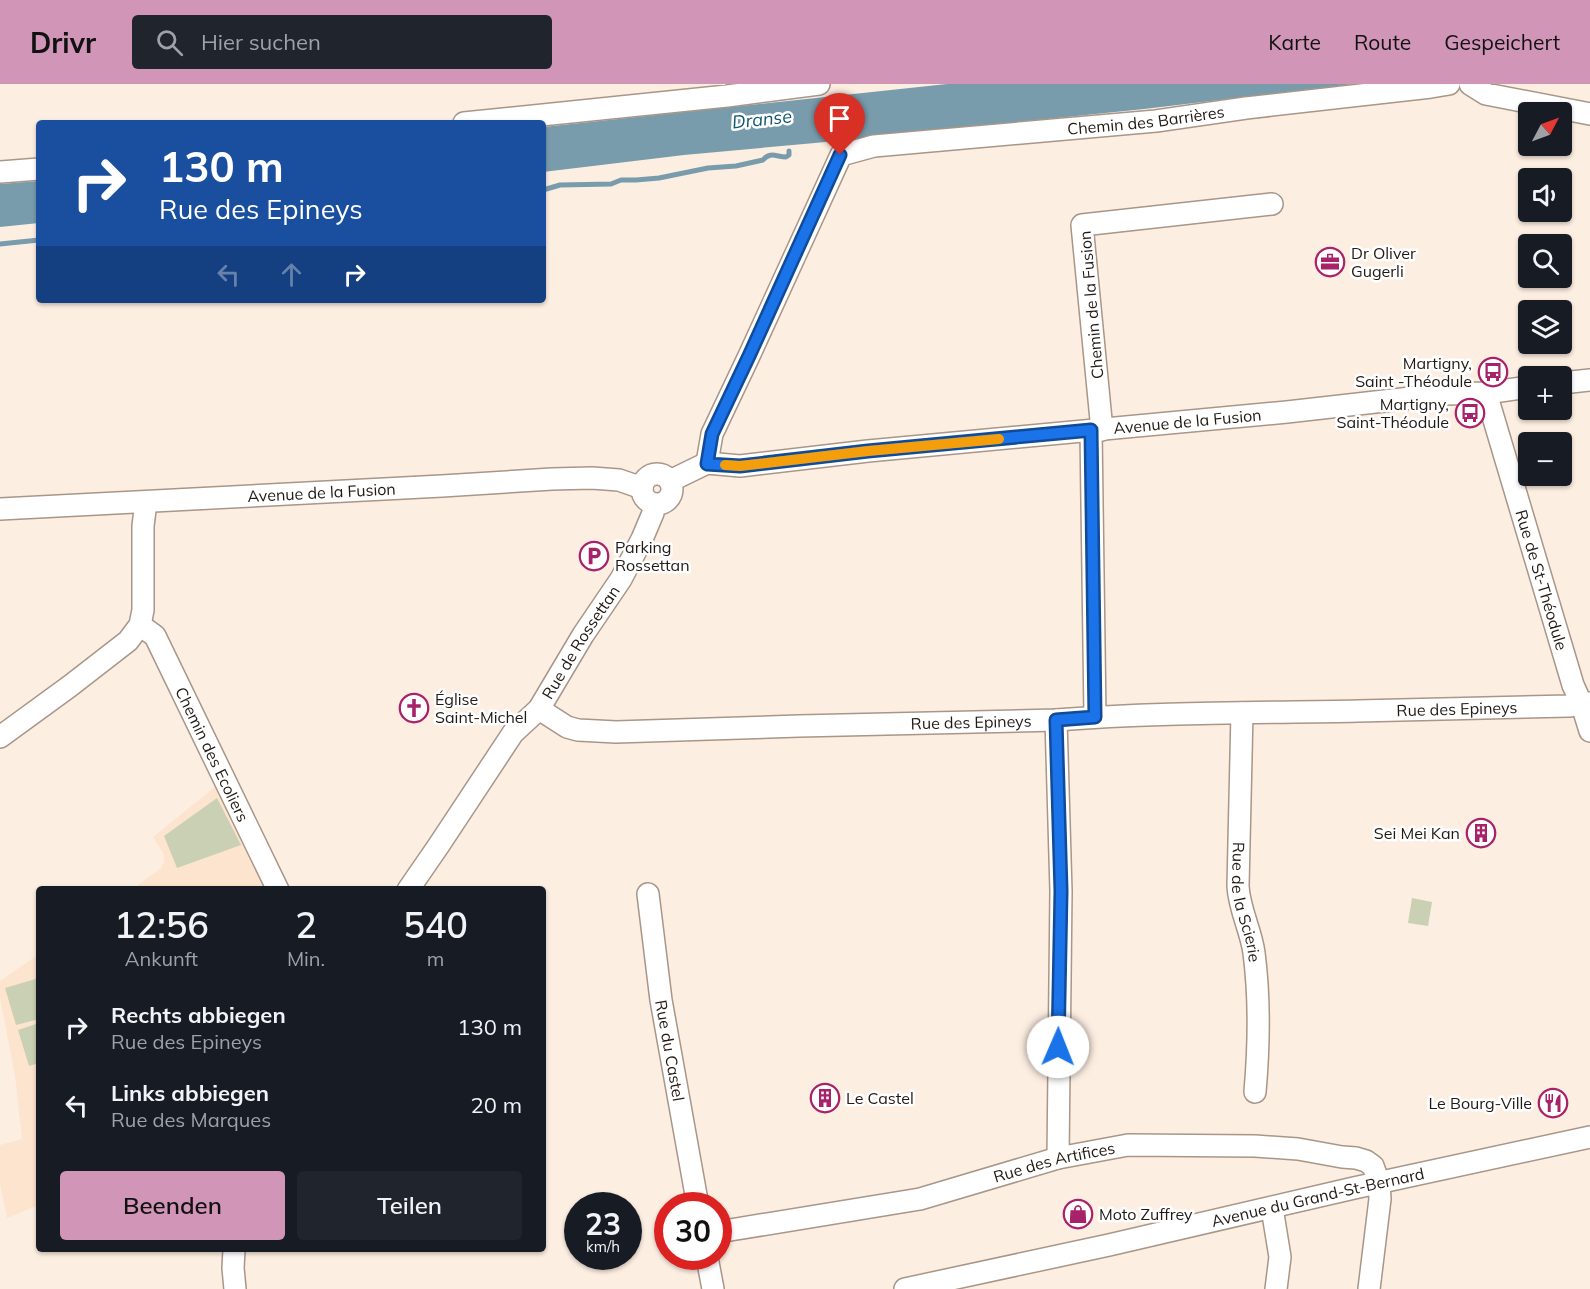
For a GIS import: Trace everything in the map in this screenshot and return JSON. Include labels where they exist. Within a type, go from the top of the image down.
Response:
[{"type":"street","points":[[493,120],[727,96],[819,84]]},
{"type":"street","name":"Chemin des Barrières","points":[[707,464],[712,434],[840,155],[874,146],[1156,121],[1449,84]]},
{"type":"street","points":[[1470,84],[1486,94],[1590,114]]},
{"type":"street","points":[[0,172],[36,169]]},
{"type":"street","name":"Chemin de la Fusion","points":[[1097,430],[1082,225],[1272,204]]},
{"type":"street","points":[[1572,382],[1590,380]]},
{"type":"street","name":"Avenue de la Fusion","points":[[0,509],[592,478],[619,480],[663,503],[670,498],[672,489],[670,481],[707,464],[740,466],[868,451],[1518,388]]},
{"type":"street","name":"Rue de St-Théodule","points":[[1486,393],[1573,685],[1586,704],[1590,731]]},
{"type":"street","points":[[1095,717],[1097,430]]},
{"type":"street","name":"Rue de Rossettan","points":[[411,886],[513,733],[539,709],[583,635],[621,579],[654,513],[648,496]]},
{"type":"street","points":[[0,737],[128,641],[140,625],[143,610],[143,526],[146,502]]},
{"type":"street","name":"Chemin des Ecoliers","points":[[140,625],[155,636],[159,642],[276,886]]},
{"type":"street","name":"Rue des Epineys","points":[[539,709],[567,727],[578,730],[616,732],[1056,720],[1242,712],[1586,704]]},
{"type":"street","name":"Rue de la Scierie","points":[[1242,712],[1239,899],[1254,951],[1258,1004],[1258,1057],[1255,1092]]},
{"type":"street","points":[[1056,720],[1061,891],[1058,1158]]},
{"type":"street","name":"Rue du Castel","points":[[648,894],[661,996],[696,1192]]},
{"type":"street","name":"Avenue du Grand-St-Bernard","points":[[905,1289],[1590,1137]]},
{"type":"street","name":"Rue des Artifices","points":[[732,1230],[920,1199],[1058,1158],[1128,1145],[1254,1146],[1298,1149],[1366,1161],[1373,1166],[1378,1183]]},
{"type":"street","points":[[1369,1289],[1380,1199],[1378,1183]]},
{"type":"street","points":[[1272,1208],[1280,1257],[1276,1289]]},
{"type":"street","points":[[234,1252],[235,1289]]},
{"type":"street","points":[[709,1270],[713,1289]]},
{"type":"shaded area","points":[[216,786],[266,886],[136,886],[161,868],[164,861],[163,853],[153,837]]},
{"type":"shaded area","points":[[36,956],[36,1206],[7,1218],[0,1184],[0,1145],[22,1139],[15,1076],[0,998],[0,981]]},
{"type":"green space","points":[[217,798],[241,845],[177,868],[164,836]]},
{"type":"green space","points":[[1412,898],[1432,902],[1428,926],[1408,923]]},
{"type":"green space","points":[[36,979],[36,1020],[16,1025],[5,988]]},
{"type":"green space","points":[[36,1024],[36,1064],[29,1066],[18,1030]]},
{"type":"water","name":"Dranse","points":[[947,84],[1354,84],[1144,109],[684,155],[546,172],[546,127]]},
{"type":"water","points":[[36,181],[36,223],[0,227],[0,184]]},
{"type":"waterway","points":[[546,189],[560,185],[611,184],[621,180],[659,178],[708,168],[736,166],[763,160],[771,155],[786,157],[789,151]]},
{"type":"waterway","points":[[0,244],[36,240]]},
{"type":"slow traffic","points":[[725,465],[740,466],[999,439]]},
{"type":"place","name":"Dr Oliver Gugerli","points":[[1330,262]]},
{"type":"place","name":"Martigny, Saint -Théodule","points":[[1493,372]]},
{"type":"place","name":"Martigny, Saint-Théodule","points":[[1470,413]]},
{"type":"place","name":"Parking Rossettan","points":[[594,556]]},
{"type":"place","name":"Église Saint-Michel","points":[[414,708]]},
{"type":"place","name":"Sei Mei Kan","points":[[1481,833]]},
{"type":"place","name":"Le Castel","points":[[825,1098]]},
{"type":"place","name":"Le Bourg-Ville","points":[[1553,1103]]},
{"type":"place","name":"Moto Zuffrey","points":[[1078,1214]]},
{"type":"route","points":[[840,155],[712,434],[707,464],[740,466],[868,451],[1091,430],[1095,717],[1056,720],[1061,891],[1058,1047]]}]
